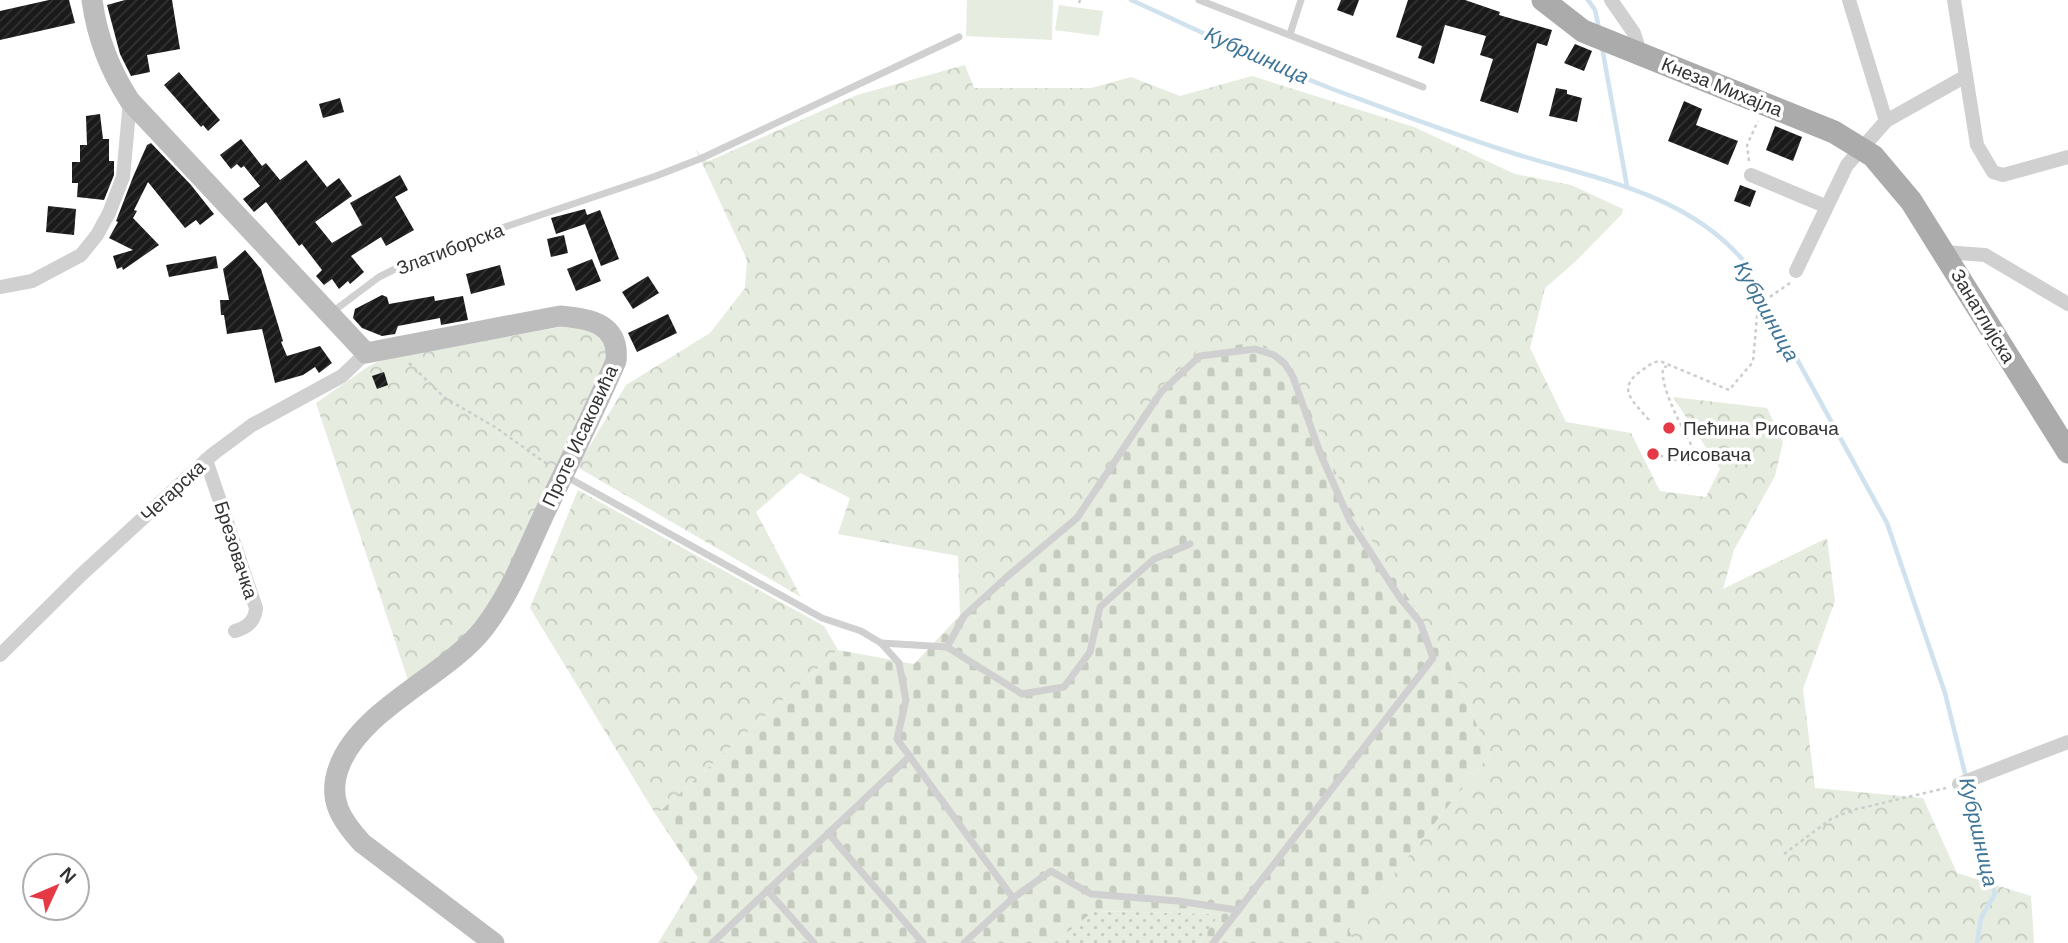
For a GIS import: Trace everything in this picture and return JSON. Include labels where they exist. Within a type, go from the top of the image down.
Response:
[{"type":"main road","name":"Кнеза Михајла","points":[[1543,0],[1583,31],[1834,132],[1862,148],[1896,181]]},
{"type":"main road","name":"Занатлијска","points":[[1896,181],[1944,252],[2068,452]]},
{"type":"street","points":[[92,0],[100,42],[108,64],[130,101],[366,353]]},
{"type":"street","points":[[1611,0],[1634,33],[1632,52]]},
{"type":"street","points":[[1849,0],[1886,121]]},
{"type":"street","points":[[1954,0],[1977,145],[1993,172],[2003,175],[2068,157]]},
{"type":"street","points":[[1796,271],[1847,165],[1886,121],[1966,76]]},
{"type":"street","points":[[0,287],[32,281],[81,255],[97,236],[123,177],[130,101]]},
{"type":"street","points":[[1751,175],[1825,206]]},
{"type":"street","points":[[1944,252],[1985,255],[2068,304]]},
{"type":"street","name":"Проте Исаковића","points":[[366,353],[560,316],[588,318],[603,326],[612,336],[617,354],[510,588],[483,628],[463,650],[379,715],[351,745],[339,767],[334,792],[344,824],[362,843],[494,943]]},
{"type":"street","name":"Чегарска","points":[[0,655],[81,575],[206,460],[251,425],[342,376],[366,353]]},
{"type":"street","name":"Брезовачка","points":[[206,460],[256,608],[255,618],[245,628],[235,631]]},
{"type":"street","points":[[1959,785],[2068,742]]},
{"type":"lane","points":[[1199,0],[1423,87]]},
{"type":"lane","points":[[1290,34],[1301,0]]},
{"type":"lane","name":"Златиборска","points":[[330,314],[379,277],[414,260],[463,241],[581,204],[702,158],[959,37]]},
{"type":"lane","points":[[947,647],[964,616],[1077,518],[1161,392],[1200,356],[1255,349],[1274,355],[1285,364],[1293,377],[1320,453],[1350,521],[1400,598],[1419,622],[1433,658],[1213,943]]},
{"type":"lane","points":[[563,475],[822,618],[861,631],[881,643],[899,663],[906,700],[897,739],[1013,898]]},
{"type":"lane","points":[[881,643],[947,647],[1022,694],[1064,687],[1090,653],[1100,607],[1154,559],[1190,544]]},
{"type":"lane","points":[[712,943],[909,757]]},
{"type":"lane","points":[[828,833],[923,943]]},
{"type":"lane","points":[[964,943],[1013,898],[1051,871],[1091,894],[1178,901],[1237,910]]},
{"type":"lane","points":[[768,890],[814,943]]},
{"type":"path","points":[[1751,175],[1747,145],[1765,105]]},
{"type":"path","points":[[1649,420],[1629,396],[1628,384],[1631,378],[1654,362],[1660,361],[1729,390],[1753,362],[1758,305],[1789,285]]},
{"type":"path","points":[[395,348],[415,371],[445,398],[495,427],[563,475]]},
{"type":"path","points":[[1653,454],[1692,464],[1696,461],[1697,457],[1665,387],[1663,368],[1666,366],[1681,369]]},
{"type":"path","points":[[1784,854],[1831,819],[1853,810],[1959,785]]},
{"type":"green space","points":[[967,0],[1053,0],[1052,40],[966,36]]},
{"type":"green space","points":[[1059,5],[1103,11],[1099,36],[1055,30]]},
{"type":"green space","points":[[965,65],[974,88],[1091,88],[1131,77],[1180,96],[1252,76],[1414,127],[1515,174],[1571,185],[1623,209],[1622,214],[1576,261],[1545,288],[1530,348],[1566,422],[1631,433],[1660,491],[1706,497],[1720,469],[1673,397],[1767,408],[1783,442],[1775,476],[1734,550],[1723,589],[1827,538],[1835,601],[1803,689],[1815,788],[1923,798],[1957,873],[2031,896],[2034,943],[1355,943],[1349,930],[1490,754],[1447,658],[1351,509],[1290,362],[1072,520],[960,615],[958,556],[838,534],[850,498],[800,473],[756,512],[801,597],[577,467],[626,385],[710,333],[745,288],[747,260],[696,150],[707,162],[857,95]]},
{"type":"green space","points":[[582,323],[597,334],[609,349],[606,371],[504,587],[462,638],[409,683],[316,403],[369,366],[384,359]]},
{"type":"green space","points":[[1259,342],[1290,362],[1351,509],[1447,658],[1490,754],[1349,930],[1355,943],[1200,943],[1219,914],[1094,911],[1058,943],[658,943],[698,878],[656,815],[838,650],[914,664],[960,615],[1072,520],[1157,391],[1198,350]]},
{"type":"green space","points":[[578,490],[824,626],[838,650],[656,815],[530,608]]},
{"type":"green space","points":[[1094,911],[1220,914],[1200,943],[1058,943]]},
{"type":"building","points":[[49,0],[69,0],[75,23],[0,40],[0,11]]},
{"type":"building","points":[[125,0],[172,0],[180,49],[147,55],[150,72],[131,76],[120,54],[107,5]]},
{"type":"building","points":[[1341,0],[1359,0],[1353,16],[1337,10]]},
{"type":"building","points":[[1408,0],[1465,0],[1500,12],[1499,15],[1552,30],[1547,46],[1537,43],[1518,113],[1480,101],[1493,59],[1480,55],[1486,36],[1445,25],[1434,64],[1418,58],[1422,46],[1396,37]]},
{"type":"building","points":[[1575,44],[1592,51],[1584,71],[1564,63]]},
{"type":"building","points":[[179,72],[220,120],[208,131],[203,125],[201,127],[164,85]]},
{"type":"building","points":[[1556,88],[1582,98],[1577,122],[1549,116]]},
{"type":"building","points":[[340,98],[344,112],[323,118],[319,104]]},
{"type":"building","points":[[1684,101],[1702,109],[1696,125],[1738,141],[1728,165],[1668,141]]},
{"type":"building","points":[[100,114],[103,139],[109,139],[109,161],[114,161],[114,175],[104,200],[77,197],[78,183],[72,183],[72,162],[80,162],[80,145],[87,145],[86,116]]},
{"type":"building","points":[[1775,126],[1802,137],[1793,161],[1766,150]]},
{"type":"building","points":[[241,139],[262,166],[266,163],[280,180],[306,160],[327,187],[339,178],[352,196],[315,222],[332,243],[362,225],[350,203],[400,175],[408,190],[395,197],[414,230],[386,246],[381,237],[351,256],[364,272],[350,284],[348,281],[339,289],[332,279],[324,285],[316,276],[322,270],[302,244],[299,246],[266,202],[254,212],[243,199],[260,186],[244,166],[241,168],[237,164],[231,169],[220,155]]},
{"type":"building","points":[[151,143],[214,214],[200,225],[196,220],[185,228],[148,182],[134,210],[137,211],[133,218],[159,245],[123,270],[122,267],[117,269],[113,256],[133,250],[109,238],[118,222],[116,221],[147,145]]},
{"type":"building","points":[[1740,185],[1756,191],[1750,207],[1734,201]]},
{"type":"building","points":[[48,206],[76,209],[74,235],[46,232]]},
{"type":"building","points":[[585,209],[587,215],[600,210],[619,259],[601,266],[585,224],[556,234],[551,218]]},
{"type":"building","points":[[564,235],[568,253],[551,257],[547,239]]},
{"type":"building","points":[[245,250],[261,269],[287,356],[320,346],[332,363],[319,373],[315,367],[303,375],[275,383],[262,329],[227,334],[220,300],[229,300],[223,269]]},
{"type":"building","points":[[216,256],[218,268],[169,277],[166,265]]},
{"type":"building","points":[[592,259],[601,281],[576,291],[567,269]]},
{"type":"building","points":[[500,265],[505,285],[471,294],[466,274]]},
{"type":"building","points":[[648,276],[659,293],[633,309],[622,292]]},
{"type":"building","points":[[382,295],[387,297],[389,304],[434,296],[435,301],[463,296],[468,320],[441,325],[440,318],[398,326],[395,334],[382,336],[362,328],[353,318],[355,309]]},
{"type":"building","points":[[668,314],[677,333],[637,352],[628,333]]},
{"type":"building","points":[[384,372],[388,385],[377,389],[372,376]]},
{"type":"waterway","name":"Кубршница","points":[[1131,0],[1335,90],[1479,142],[1630,188],[1661,201],[1718,235],[1742,259],[1887,523],[1945,693],[1995,894],[1981,918],[1977,943]]},
{"type":"waterway","points":[[1588,0],[1595,10],[1599,28]]},
{"type":"waterway","points":[[1602,47],[1627,186]]},
{"type":"place","name":"Пећина Рисовача","points":[[1669,428]]},
{"type":"place","name":"Рисовача","points":[[1653,454]]}]
